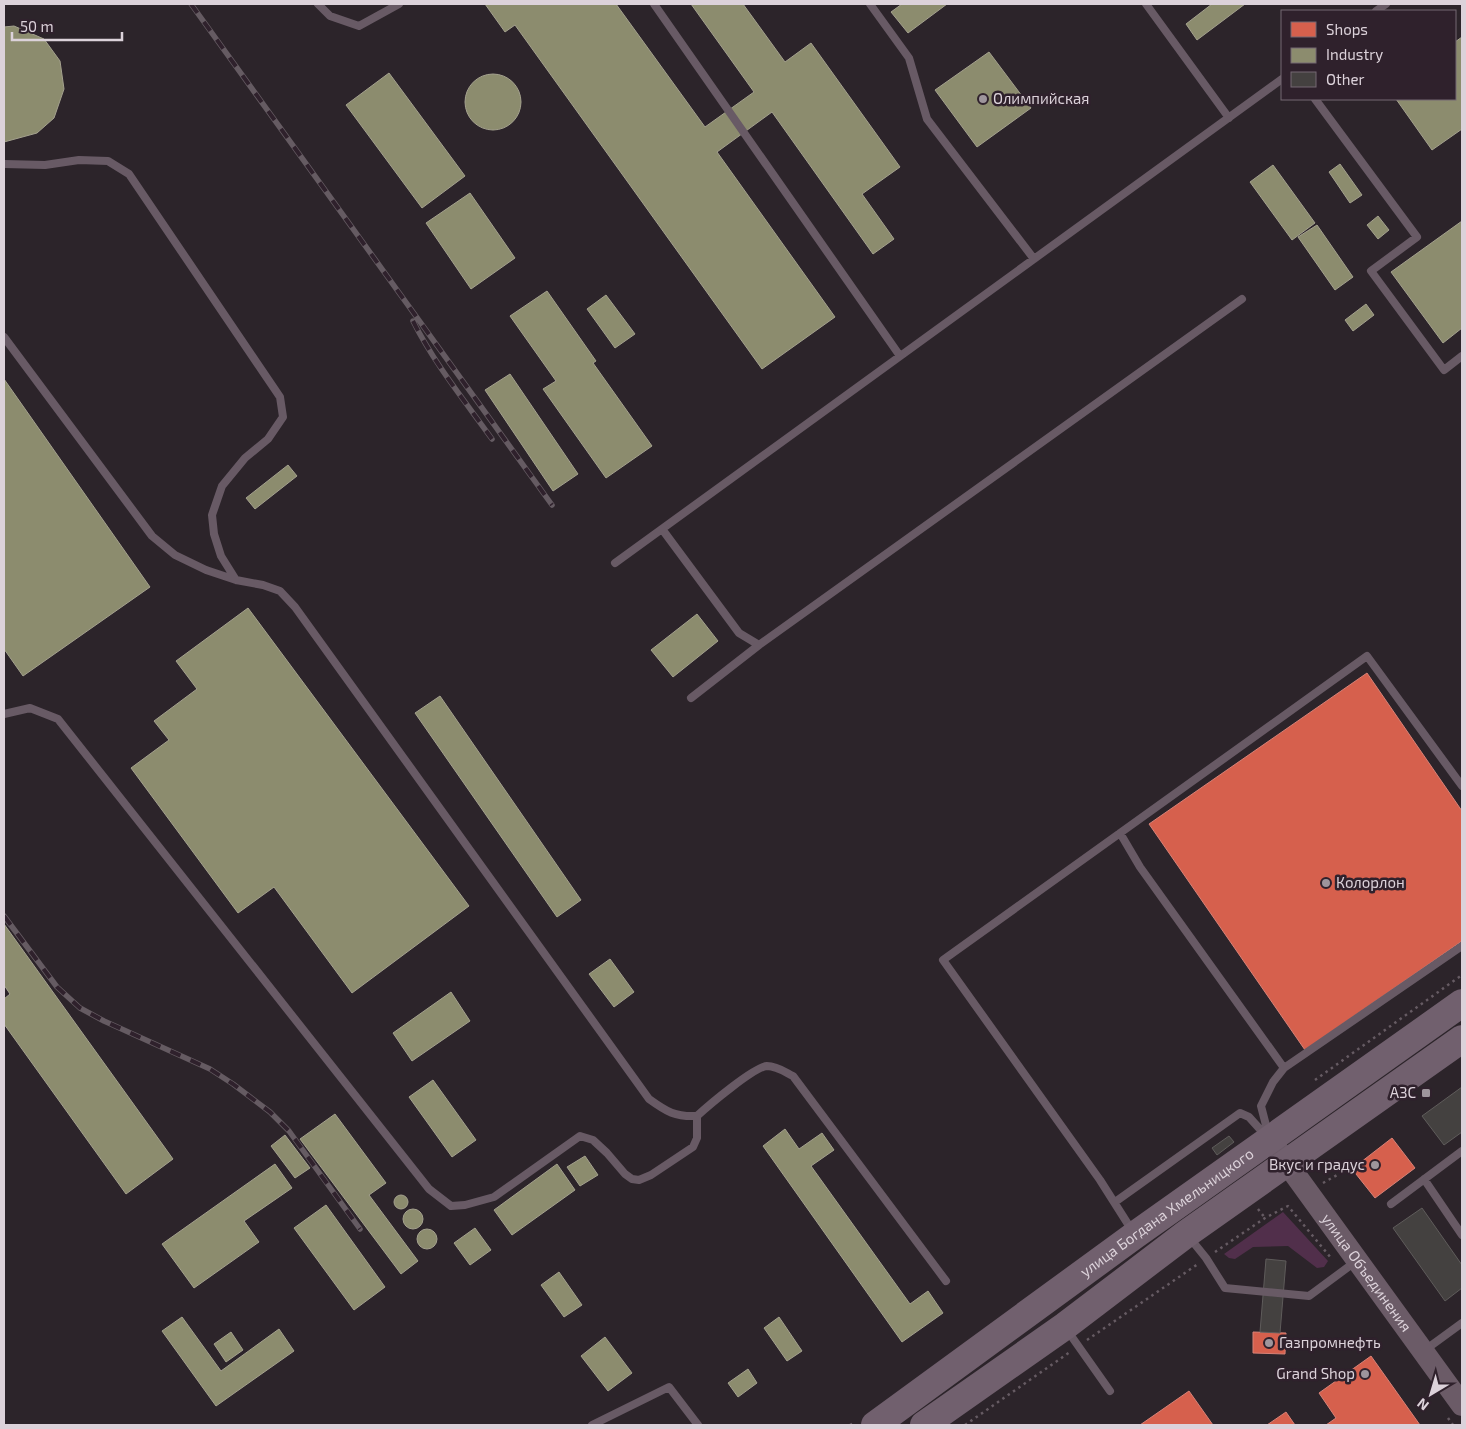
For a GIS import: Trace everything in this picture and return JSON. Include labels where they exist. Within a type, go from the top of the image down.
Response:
[{"type":"highway","name":"улица Богдана Хмельницкого","points":[[875,1425],[1135,1236],[1462,1003]]},
{"type":"highway","name":"улица Богдана Хмельницкого","points":[[924,1425],[1065,1326],[1186,1234],[1462,1039]]},
{"type":"street","name":"улица Объединения","points":[[1270,1140],[1350,1266],[1423,1351],[1462,1404]]},
{"type":"lane","points":[[318,4],[330,16],[359,26],[399,4]]},
{"type":"lane","points":[[654,4],[900,356]]},
{"type":"lane","points":[[870,4],[909,58],[927,119],[1034,260]]},
{"type":"lane","points":[[1146,4],[1229,118]]},
{"type":"lane","points":[[615,563],[1281,80]]},
{"type":"lane","points":[[1316,100],[1417,237],[1371,271],[1444,370],[1462,356]]},
{"type":"lane","points":[[4,164],[45,165],[79,160],[108,161],[129,174],[280,396],[283,417],[268,439],[245,458],[222,486],[212,515],[216,541],[222,556],[236,580]]},
{"type":"lane","points":[[691,698],[759,645],[1242,299]]},
{"type":"lane","points":[[4,337],[152,536],[175,555],[206,570],[280,591],[295,607],[649,1099],[668,1112],[683,1116],[697,1116],[755,1071],[766,1066],[778,1068],[793,1076],[946,1281]]},
{"type":"lane","points":[[662,529],[739,633],[759,645]]},
{"type":"lane","points":[[1135,1236],[1115,1202],[943,960],[1367,656],[1462,786]]},
{"type":"lane","points":[[4,714],[30,708],[58,720],[429,1189],[451,1206],[465,1205],[494,1197],[580,1136],[593,1140],[625,1174],[639,1180],[651,1175],[693,1147],[697,1138],[697,1116]]},
{"type":"lane","points":[[1120,833],[1140,867],[1284,1068]]},
{"type":"lane","points":[[1270,1140],[1261,1106],[1273,1082],[1284,1068],[1462,946]]},
{"type":"lane","points":[[1115,1202],[1240,1113],[1249,1117],[1270,1140]]},
{"type":"lane","points":[[1391,1204],[1462,1151]]},
{"type":"lane","points":[[1424,1179],[1462,1235]]},
{"type":"lane","points":[[1186,1234],[1206,1258],[1225,1288],[1309,1296],[1350,1266]]},
{"type":"lane","points":[[1423,1351],[1462,1323]]},
{"type":"lane","points":[[1065,1326],[1110,1391]]},
{"type":"lane","points":[[592,1425],[669,1387],[698,1425]]},
{"type":"path","points":[[1187,1272],[1265,1218],[1288,1206],[1350,1266]]},
{"type":"shaded area","points":[[1283,1212],[1328,1261],[1324,1267],[1317,1268],[1288,1246],[1253,1247],[1235,1259],[1229,1258],[1224,1254]]},
{"type":"building: Shops","name":"Колорлон","points":[[1367,673],[1462,811],[1462,941],[1305,1050],[1149,824]]},
{"type":"building: Shops","points":[[1392,1138],[1415,1168],[1375,1198],[1352,1169]]},
{"type":"building: Shops","name":"Газпромнефть","points":[[1253,1332],[1286,1333],[1285,1354],[1253,1353]]},
{"type":"building: Shops","name":"Grand Shop","points":[[1371,1356],[1420,1425],[1326,1425],[1336,1418],[1319,1393]]},
{"type":"building: Shops","points":[[1189,1391],[1213,1425],[1140,1425]]},
{"type":"building: Shops","name":"Grand Shop","points":[[1286,1412],[1295,1425],[1267,1425]]},
{"type":"building: Industry","points":[[485,4],[616,4],[705,127],[754,92],[691,4],[743,4],[785,62],[811,43],[900,167],[862,194],[894,239],[873,254],[772,112],[717,152],[835,317],[762,369],[515,25],[505,32]]},
{"type":"building: Industry","points":[[902,4],[947,4],[908,33],[891,12]]},
{"type":"building: Industry","points":[[1212,4],[1245,4],[1197,40],[1186,24]]},
{"type":"building: Industry","points":[[14,26],[44,39],[60,61],[64,89],[54,118],[37,133],[4,142],[4,27]]},
{"type":"building: Industry","points":[[1462,37],[1462,129],[1432,150],[1397,100],[1456,100],[1456,41]]},
{"type":"building: Industry","name":"Олимпийская","points":[[989,52],[1031,108],[977,147],[935,90]]},
{"type":"building: Industry","points":[[389,73],[465,176],[422,208],[346,105]]},
{"type":"building: Industry","points":[[493,74],[504,76],[513,82],[519,91],[521,102],[519,113],[513,122],[504,128],[493,130],[482,128],[473,122],[467,113],[465,102],[467,91],[473,82],[482,76]]},
{"type":"building: Industry","points":[[1340,164],[1362,195],[1350,203],[1329,172]]},
{"type":"building: Industry","points":[[1273,165],[1315,223],[1292,240],[1250,182]]},
{"type":"building: Industry","points":[[470,193],[515,258],[471,289],[426,223]]},
{"type":"building: Industry","points":[[1378,216],[1389,230],[1378,239],[1367,225]]},
{"type":"building: Industry","points":[[1462,221],[1462,328],[1443,343],[1391,272]]},
{"type":"building: Industry","points":[[1317,225],[1353,277],[1335,290],[1298,237]]},
{"type":"building: Industry","points":[[547,291],[596,361],[593,363],[652,446],[606,478],[543,389],[556,381],[510,316]]},
{"type":"building: Industry","points":[[606,295],[635,334],[615,348],[587,309]]},
{"type":"building: Industry","points":[[1366,304],[1374,315],[1353,331],[1345,320]]},
{"type":"building: Industry","points":[[510,374],[578,474],[553,491],[485,390]]},
{"type":"building: Industry","points":[[4,379],[150,587],[23,676],[4,649]]},
{"type":"building: Industry","points":[[288,465],[297,476],[255,509],[246,498]]},
{"type":"building: Industry","points":[[248,608],[469,906],[352,993],[274,887],[238,913],[131,768],[169,740],[154,721],[197,689],[176,661]]},
{"type":"building: Industry","points":[[697,614],[718,641],[673,677],[651,650]]},
{"type":"building: Industry","points":[[440,696],[581,900],[557,917],[415,713]]},
{"type":"building: Industry","points":[[4,924],[173,1159],[126,1194],[4,1024],[4,999],[10,994],[4,985]]},
{"type":"building: Industry","points":[[610,959],[634,992],[614,1007],[589,974]]},
{"type":"building: Industry","points":[[451,992],[470,1021],[412,1061],[393,1033]]},
{"type":"building: Industry","points":[[433,1080],[476,1140],[452,1157],[409,1097]]},
{"type":"building: Industry","points":[[335,1114],[386,1183],[369,1195],[418,1261],[401,1274],[300,1139]]},
{"type":"building: Industry","points":[[785,1129],[799,1149],[822,1133],[834,1150],[811,1166],[910,1304],[928,1291],[943,1313],[902,1342],[763,1146]]},
{"type":"building: Industry","points":[[285,1135],[310,1168],[295,1178],[271,1146]]},
{"type":"building: Industry","points":[[585,1156],[598,1175],[580,1186],[567,1167]]},
{"type":"building: Industry","points":[[275,1164],[292,1188],[244,1221],[259,1242],[194,1288],[162,1244]]},
{"type":"building: Industry","points":[[557,1164],[575,1190],[512,1235],[494,1210]]},
{"type":"building: Industry","points":[[398,1195],[404,1195],[408,1202],[404,1209],[398,1209],[394,1205],[394,1199]]},
{"type":"building: Industry","points":[[326,1205],[385,1287],[354,1310],[294,1228]]},
{"type":"building: Industry","points":[[413,1209],[420,1212],[423,1219],[420,1226],[413,1229],[406,1226],[403,1219],[406,1212]]},
{"type":"building: Industry","points":[[475,1228],[491,1250],[470,1265],[454,1243]]},
{"type":"building: Industry","points":[[427,1229],[434,1232],[437,1239],[434,1246],[427,1249],[420,1246],[417,1239],[420,1232]]},
{"type":"building: Industry","points":[[559,1272],[582,1305],[564,1317],[541,1285]]},
{"type":"building: Industry","points":[[182,1317],[221,1371],[279,1329],[294,1351],[216,1406],[162,1331]]},
{"type":"building: Industry","points":[[779,1317],[802,1351],[787,1361],[764,1328]]},
{"type":"building: Industry","points":[[231,1332],[243,1350],[226,1362],[214,1344]]},
{"type":"building: Industry","points":[[605,1337],[632,1373],[608,1391],[581,1356]]},
{"type":"building: Industry","points":[[748,1369],[757,1383],[738,1397],[728,1383]]},
{"type":"building: Other","points":[[1462,1087],[1462,1132],[1444,1145],[1422,1116]]},
{"type":"building: Other","points":[[1229,1136],[1234,1142],[1217,1155],[1212,1148]]},
{"type":"building: Other","points":[[1422,1208],[1462,1265],[1462,1288],[1445,1301],[1393,1228]]},
{"type":"building: Other","points":[[1266,1259],[1286,1261],[1280,1333],[1260,1332]]},
{"type":"railway","points":[[191,4],[552,505]]},
{"type":"railway","points":[[413,321],[440,367],[492,439]]},
{"type":"railway","points":[[4,916],[57,987],[80,1008],[104,1021],[210,1069],[270,1112],[289,1131],[360,1229]]},
{"type":"place","name":"Олимпийская","points":[[983,99]]},
{"type":"place","name":"Колорлон","points":[[1326,883]]},
{"type":"place","name":"АЗС","points":[[1426,1093]]},
{"type":"place","name":"Вкус и градус","points":[[1375,1165]]},
{"type":"place","name":"Газпромнефть","points":[[1269,1343]]},
{"type":"place","name":"Grand Shop","points":[[1365,1374]]}]
